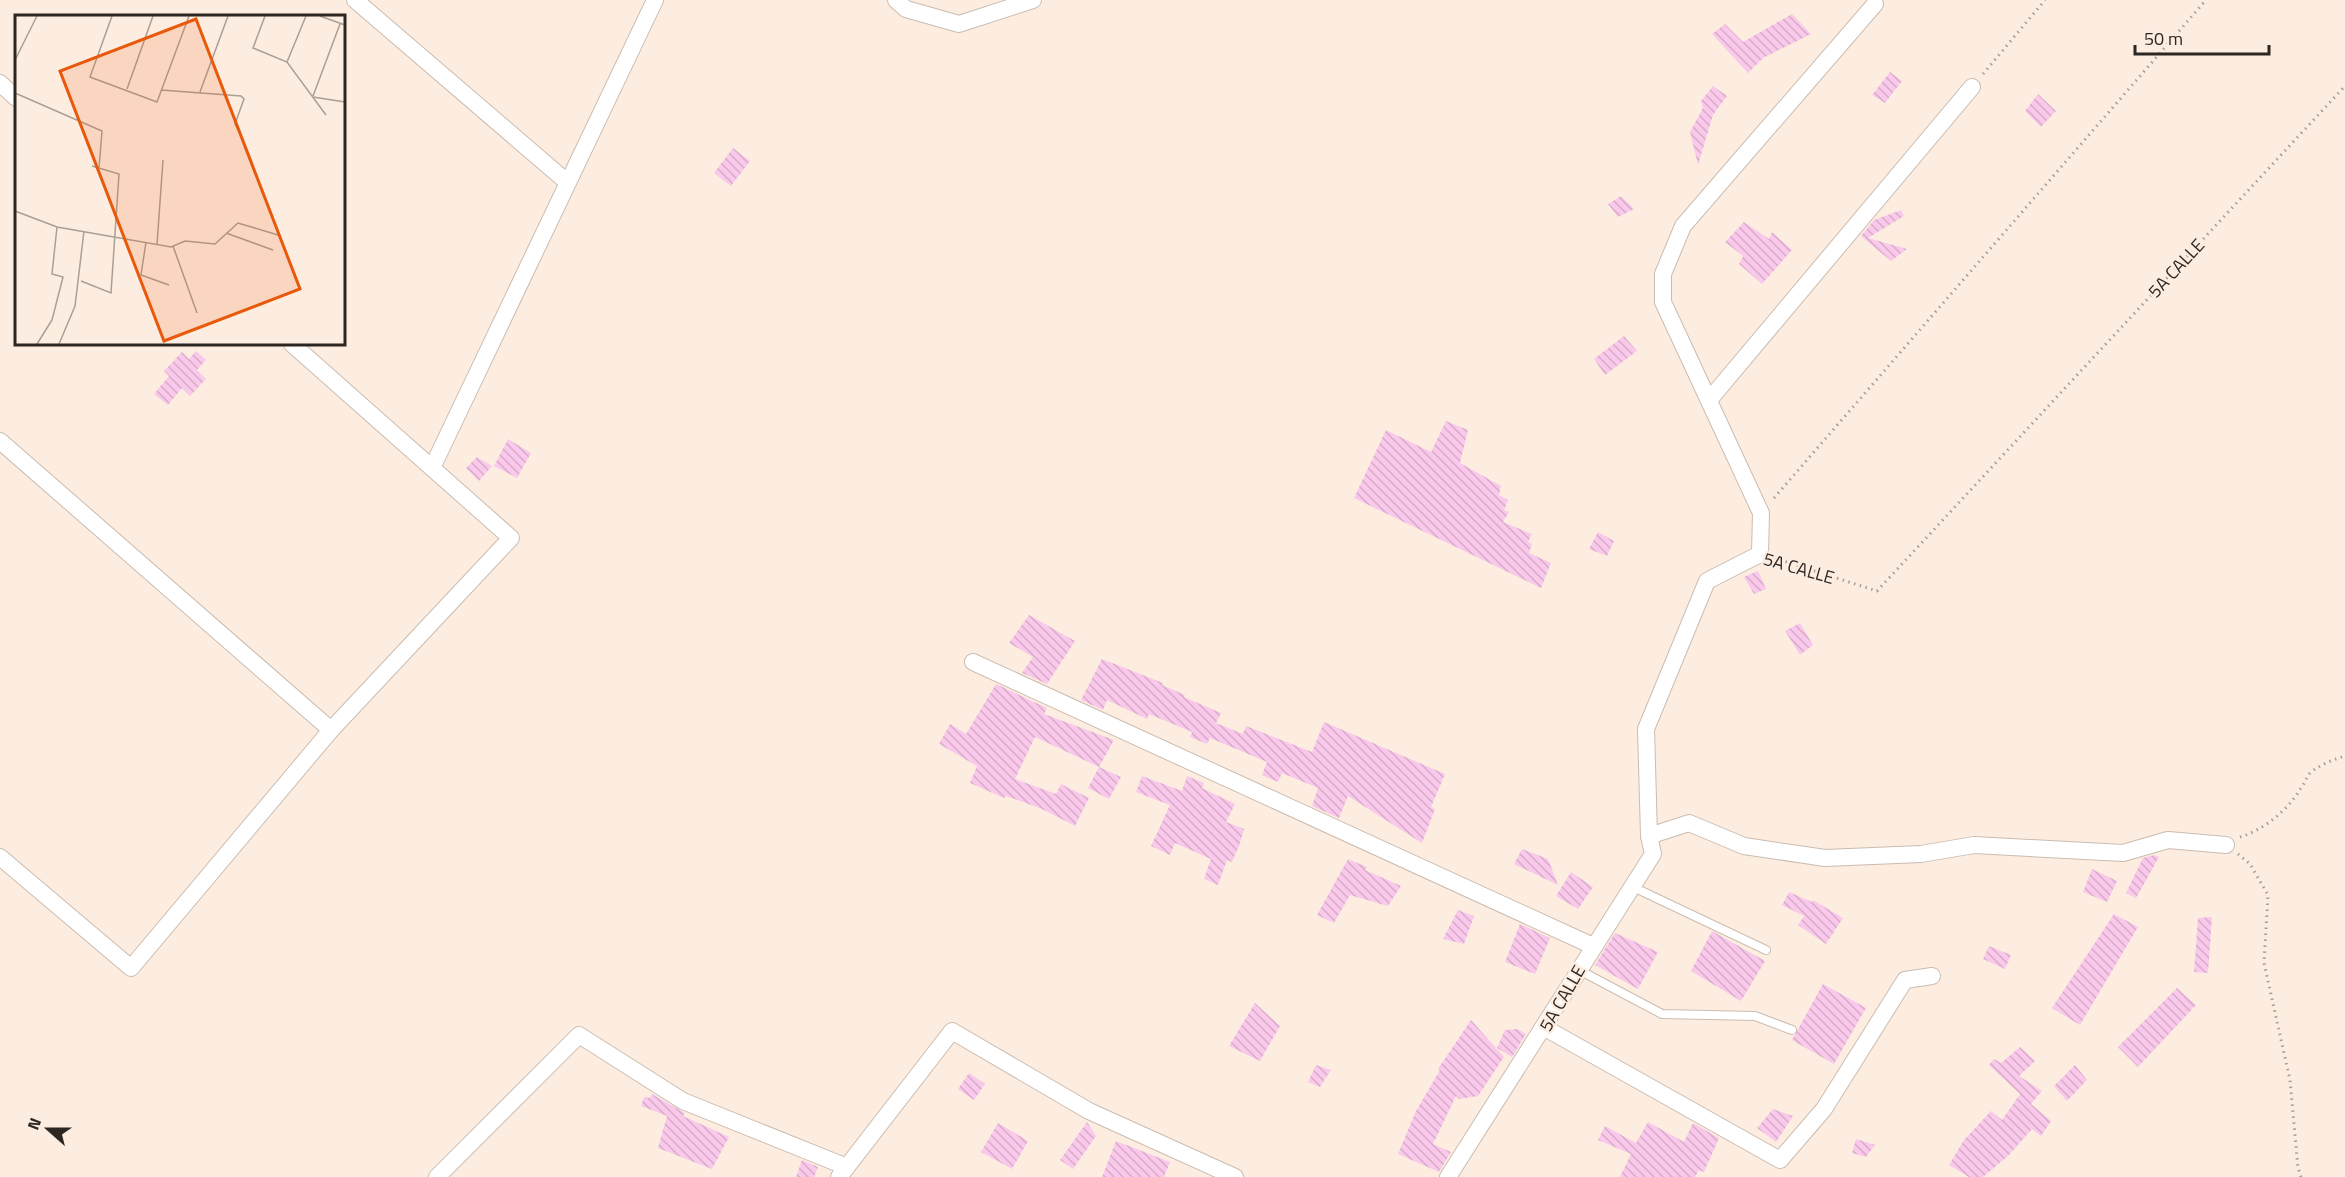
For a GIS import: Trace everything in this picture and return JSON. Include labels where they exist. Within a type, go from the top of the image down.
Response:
[{"type":"street","points":[[355,0],[567,183]]},
{"type":"street","points":[[432,468],[655,0]]},
{"type":"street","points":[[896,0],[906,9],[959,24],[1033,0]]},
{"type":"street","points":[[1760,554],[1761,513],[1663,302],[1663,274],[1683,226],[1875,4]]},
{"type":"street","points":[[0,83],[15,97]]},
{"type":"street","points":[[1710,399],[1972,87]]},
{"type":"street","points":[[0,857],[131,968],[331,730],[511,538],[293,345]]},
{"type":"street","points":[[0,441],[331,730]]},
{"type":"street","name":"5A CALLE","points":[[1448,1177],[1545,1028],[1578,970],[1653,854],[1648,836],[1646,729],[1707,581],[1760,554]]},
{"type":"street","points":[[973,662],[1593,946]]},
{"type":"street","points":[[1648,836],[1689,823],[1744,846],[1825,858],[1921,854],[1974,845],[2123,853],[2168,840],[2226,845]]},
{"type":"street","points":[[1545,1028],[1780,1160],[1824,1109],[1905,980],[1932,975]]},
{"type":"street","points":[[437,1177],[579,1035],[683,1101],[843,1172],[952,1031],[1089,1111],[1235,1177]]},
{"type":"lane","points":[[1633,886],[1766,950]]},
{"type":"lane","points":[[1578,970],[1662,1014],[1755,1016],[1792,1030]]},
{"type":"path","points":[[1972,87],[2045,0]]},
{"type":"path","points":[[1761,513],[2206,0]]},
{"type":"path","name":"5A CALLE","points":[[1760,554],[1877,591],[2345,86]]},
{"type":"path","points":[[2301,1177],[2298,1168],[2290,1080],[2264,963],[2268,895],[2250,864],[2226,845],[2235,838],[2257,833],[2266,822],[2280,814],[2301,790],[2308,774],[2325,762],[2345,756]]},
{"type":"building","points":[[1792,14],[1811,34],[1763,58],[1748,73],[1712,34],[1725,24],[1743,42]]},
{"type":"building","points":[[1890,72],[1902,81],[1885,103],[1872,95]]},
{"type":"building","points":[[1713,86],[1727,96],[1713,115],[1698,165],[1690,132],[1703,108],[1701,101]]},
{"type":"building","points":[[2038,94],[2056,111],[2041,127],[2025,111]]},
{"type":"building","points":[[733,148],[750,161],[731,186],[714,173]]},
{"type":"building","points":[[1621,196],[1634,209],[1618,217],[1608,204]]},
{"type":"building","points":[[1901,210],[1904,216],[1868,238],[1907,249],[1891,261],[1861,236],[1874,220]]},
{"type":"building","points":[[1744,222],[1769,239],[1772,232],[1792,250],[1762,284],[1739,264],[1743,256],[1725,242]]},
{"type":"building","points":[[1624,336],[1637,351],[1605,375],[1594,359]]},
{"type":"building","points":[[196,351],[206,360],[197,370],[206,379],[190,396],[182,388],[168,405],[154,394],[169,376],[164,371],[182,352],[189,359]]},
{"type":"building","points":[[1446,421],[1468,430],[1460,463],[1501,486],[1499,495],[1508,500],[1504,510],[1509,512],[1503,522],[1532,534],[1528,542],[1532,544],[1529,553],[1551,563],[1541,588],[1354,498],[1386,430],[1431,452]]},
{"type":"building","points":[[508,439],[531,453],[517,478],[494,466]]},
{"type":"building","points":[[477,457],[492,466],[479,481],[466,468]]},
{"type":"building","points":[[1598,532],[1614,541],[1607,556],[1589,549]]},
{"type":"building","points":[[1758,571],[1766,589],[1754,594],[1744,577]]},
{"type":"building","points":[[1029,615],[1075,641],[1047,684],[1022,673],[1033,657],[1009,643]]},
{"type":"building","points":[[1800,623],[1813,645],[1800,655],[1785,631]]},
{"type":"building","points":[[1102,659],[1163,683],[1162,685],[1185,695],[1184,697],[1221,713],[1216,723],[1243,734],[1246,726],[1312,752],[1324,722],[1445,774],[1431,807],[1435,809],[1422,843],[1348,796],[1339,818],[1312,806],[1318,788],[1282,773],[1278,782],[1262,775],[1267,762],[1210,738],[1207,744],[1190,737],[1192,732],[1149,714],[1147,719],[1107,700],[1103,710],[1081,700]]},
{"type":"building","points":[[996,684],[1047,708],[1044,714],[1114,740],[1099,767],[1035,737],[1015,779],[1056,794],[1061,784],[1089,798],[1075,826],[1042,809],[1006,796],[1004,798],[970,783],[977,766],[939,744],[950,724],[966,734]]},
{"type":"building","points":[[1099,767],[1121,777],[1109,799],[1088,788]]},
{"type":"building","points":[[1142,776],[1182,791],[1187,776],[1204,783],[1202,788],[1235,804],[1226,822],[1244,829],[1232,862],[1227,860],[1218,885],[1204,879],[1211,859],[1175,843],[1170,855],[1151,846],[1170,805],[1136,792]]},
{"type":"building","points":[[1522,849],[1548,859],[1558,885],[1514,864]]},
{"type":"building","points":[[2154,855],[2159,857],[2136,898],[2126,893],[2143,858]]},
{"type":"building","points":[[1348,859],[1367,867],[1365,870],[1401,886],[1388,906],[1350,895],[1334,923],[1317,915]]},
{"type":"building","points":[[2092,869],[2117,881],[2107,902],[2083,892]]},
{"type":"building","points":[[1571,872],[1593,887],[1578,909],[1556,896]]},
{"type":"building","points":[[1789,892],[1812,902],[1813,900],[1843,918],[1826,944],[1798,925],[1804,916],[1782,905]]},
{"type":"building","points":[[1458,910],[1474,916],[1464,944],[1443,939]]},
{"type":"building","points":[[2114,914],[2138,927],[2080,1025],[2052,1008]]},
{"type":"building","points":[[2212,917],[2208,973],[2194,972],[2198,918]]},
{"type":"building","points":[[1520,924],[1550,938],[1535,974],[1505,962]]},
{"type":"building","points":[[1712,931],[1765,961],[1741,1001],[1691,971]]},
{"type":"building","points":[[1615,933],[1658,952],[1638,989],[1595,965]]},
{"type":"building","points":[[1989,946],[2011,955],[2005,969],[1983,959]]},
{"type":"building","points":[[1823,984],[1866,1008],[1834,1064],[1792,1040]]},
{"type":"building","points":[[2177,988],[2196,1005],[2138,1067],[2118,1047]]},
{"type":"building","points":[[1255,1003],[1280,1026],[1260,1061],[1229,1046]]},
{"type":"building","points":[[1471,1020],[1504,1057],[1478,1096],[1459,1099],[1456,1096],[1433,1144],[1451,1152],[1439,1172],[1398,1154],[1416,1111],[1440,1070],[1438,1069]]},
{"type":"building","points":[[1517,1029],[1526,1034],[1512,1057],[1497,1048],[1505,1030]]},
{"type":"building","points":[[2020,1047],[2035,1061],[2019,1076],[2042,1091],[2031,1104],[2051,1121],[2041,1136],[2032,1129],[2009,1155],[1983,1177],[1969,1177],[1949,1165],[1964,1140],[1991,1111],[2002,1120],[2020,1094],[1989,1065],[1994,1059],[2001,1063]]},
{"type":"building","points":[[1316,1065],[1331,1070],[1320,1087],[1308,1082]]},
{"type":"building","points":[[2075,1065],[2087,1080],[2067,1101],[2054,1086]]},
{"type":"building","points":[[969,1073],[985,1084],[974,1100],[958,1089]]},
{"type":"building","points":[[652,1094],[685,1113],[683,1116],[729,1137],[712,1169],[658,1148],[667,1116],[641,1106],[644,1097],[650,1098]]},
{"type":"building","points":[[1773,1109],[1793,1116],[1776,1142],[1757,1128]]},
{"type":"building","points":[[1087,1122],[1096,1136],[1073,1169],[1060,1160]]},
{"type":"building","points":[[1648,1122],[1684,1142],[1693,1123],[1719,1138],[1704,1172],[1699,1170],[1695,1177],[1620,1177],[1631,1154],[1598,1140],[1605,1126],[1636,1143]]},
{"type":"building","points":[[998,1123],[1028,1141],[1012,1169],[981,1152]]},
{"type":"building","points":[[1856,1139],[1875,1145],[1866,1157],[1852,1153]]},
{"type":"building","points":[[1116,1141],[1170,1162],[1164,1177],[1102,1177]]},
{"type":"building","points":[[802,1160],[818,1167],[814,1177],[796,1177]]}]
